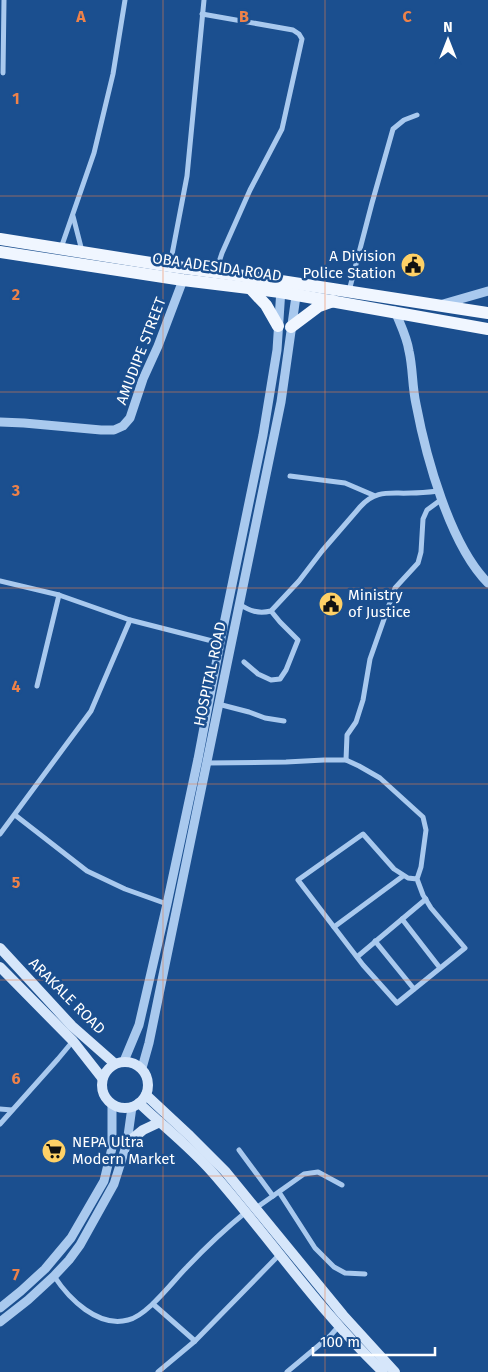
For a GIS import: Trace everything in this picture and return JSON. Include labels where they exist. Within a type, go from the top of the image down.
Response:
[{"type":"main road","name":"OBA ADESIDA ROAD","points":[[0,239],[215,272],[297,289],[333,301],[488,328]]},
{"type":"main road","name":"OBA ADESIDA ROAD","points":[[0,252],[183,280],[250,288],[281,286]]},
{"type":"main road","points":[[250,288],[266,304],[278,326]]},
{"type":"main road","name":"OBA ADESIDA ROAD","points":[[297,289],[348,291],[488,313]]},
{"type":"main road","points":[[291,327],[319,306],[333,301]]},
{"type":"main road","name":"ARAKALE ROAD","points":[[0,948],[72,1026],[119,1062]]},
{"type":"main road","name":"ARAKALE ROAD","points":[[0,967],[73,1041],[102,1078]]},
{"type":"main road","points":[[119,1062],[134,1063],[142,1068],[147,1076],[148,1086],[139,1102],[121,1108],[112,1104],[105,1097],[101,1088],[102,1078],[106,1069],[119,1062]]},
{"type":"main road","points":[[139,1102],[251,1210],[342,1315],[395,1372]]},
{"type":"main road","points":[[139,1102],[190,1136],[225,1171],[279,1254],[339,1326],[383,1372]]},
{"type":"main road","points":[[127,1143],[143,1130],[160,1122]]},
{"type":"street","points":[[3,73],[4,0]]},
{"type":"street","points":[[61,248],[94,153],[113,74],[126,0]]},
{"type":"street","points":[[170,266],[187,176],[204,0]]},
{"type":"street","points":[[202,14],[293,30],[302,39],[282,129],[250,190],[215,272]]},
{"type":"street","points":[[348,291],[393,129],[404,120],[417,115]]},
{"type":"street","points":[[72,215],[82,252]]},
{"type":"street","name":"AMUDIPE STREET","points":[[0,422],[101,430],[114,430],[124,426],[130,418],[143,379],[158,346],[183,280]]},
{"type":"street","name":"HOSPITAL ROAD","points":[[119,1062],[139,1024],[198,759],[273,379],[281,286]]},
{"type":"street","name":"HOSPITAL ROAD","points":[[142,1068],[149,1043],[282,402],[297,289]]},
{"type":"street","points":[[439,305],[488,291]]},
{"type":"street","points":[[395,311],[409,349],[416,403],[440,495],[464,552],[479,574],[488,583]]},
{"type":"street","points":[[290,476],[345,483],[373,495]]},
{"type":"street","points":[[239,604],[256,613],[271,611],[299,581],[360,506],[373,495],[383,493],[440,495]]},
{"type":"street","points":[[346,760],[347,735],[356,722],[363,700],[370,659],[395,588],[418,563],[421,552],[423,519],[427,510],[440,495]]},
{"type":"street","points":[[0,581],[59,595],[130,620],[220,643]]},
{"type":"street","points":[[37,686],[59,595]]},
{"type":"street","points":[[244,662],[258,674],[271,680],[280,678],[286,670],[298,640],[271,611]]},
{"type":"street","points":[[0,834],[91,711],[130,620]]},
{"type":"street","points":[[218,704],[265,718],[284,721]]},
{"type":"street","points":[[206,763],[346,760],[380,778],[423,817],[426,830],[421,867],[417,879],[431,908],[465,948],[397,1003],[357,957],[298,880],[363,834],[394,869],[403,876],[417,879]]},
{"type":"street","points":[[15,815],[87,872],[124,889],[167,904]]},
{"type":"street","points":[[334,927],[403,876]]},
{"type":"street","points":[[357,957],[426,899]]},
{"type":"street","points":[[402,919],[440,968]]},
{"type":"street","points":[[375,941],[414,989]]},
{"type":"street","points":[[0,1124],[73,1041]]},
{"type":"street","points":[[0,1322],[54,1276],[69,1260],[90,1229],[114,1184],[139,1102]]},
{"type":"street","points":[[0,1308],[46,1269],[71,1238],[104,1181],[112,1148],[112,1104]]},
{"type":"street","points":[[0,1109],[12,1110]]},
{"type":"street","points":[[239,1150],[274,1196]]},
{"type":"street","points":[[54,1276],[64,1290],[96,1316],[108,1321],[130,1320],[153,1304],[224,1230],[304,1174],[318,1172],[342,1185]]},
{"type":"street","points":[[279,1192],[315,1248],[334,1267],[345,1273],[365,1274]]},
{"type":"street","points":[[158,1372],[194,1341],[279,1254]]},
{"type":"street","points":[[153,1304],[194,1341]]},
{"type":"street","points":[[287,1372],[330,1336],[339,1326]]},
{"type":"place","name":"A Division Police Station","points":[[413,265]]},
{"type":"place","name":"Ministry of Justice","points":[[331,604]]},
{"type":"place","name":"NEPA Ultra Modern Market","points":[[54,1151]]}]
